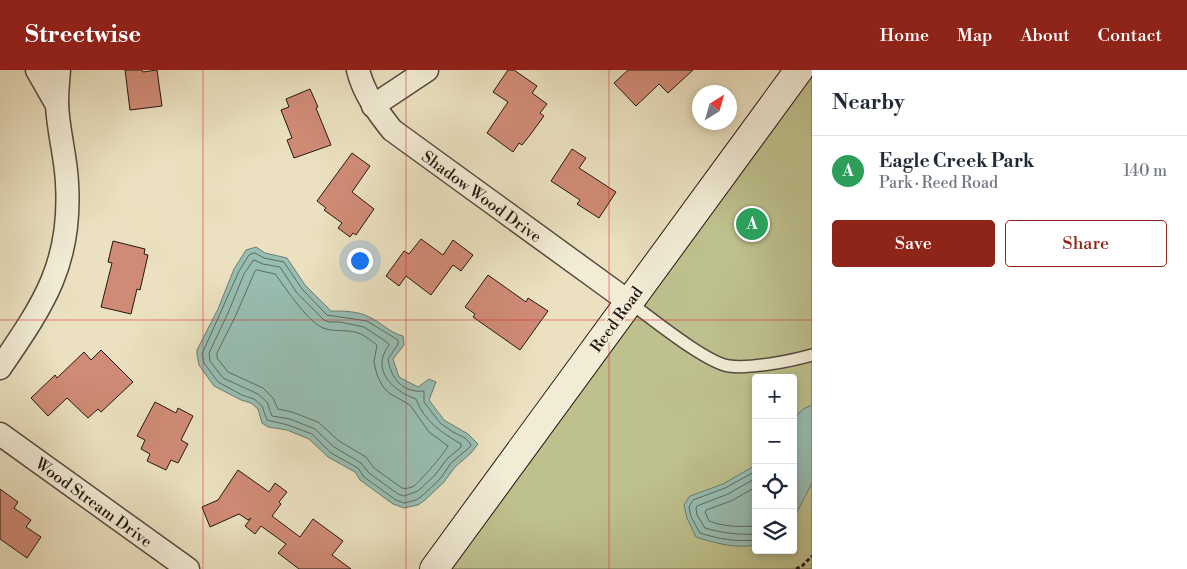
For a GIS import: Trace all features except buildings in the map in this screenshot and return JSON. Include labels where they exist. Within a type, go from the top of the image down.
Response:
[{"type":"main road","name":"Reed Road","points":[[434,569],[799,70]]},
{"type":"street","points":[[37,70],[57,105]]},
{"type":"street","points":[[0,368],[42,304],[54,279],[63,245],[68,217],[67,182],[57,105],[59,70]]},
{"type":"street","name":"Shadow Wood Drive","points":[[358,70],[373,106],[392,130],[629,302]]},
{"type":"street","points":[[373,106],[427,70]]},
{"type":"street","name":"Wood Stream Drive","points":[[0,434],[188,569]]},
{"type":"lane","points":[[629,302],[708,358],[727,366],[745,366],[812,355]]},
{"type":"path","points":[[796,569],[812,556]]},
{"type":"green space","points":[[812,70],[812,569],[438,569]]},
{"type":"water","points":[[256,247],[265,253],[287,258],[305,285],[331,311],[365,315],[403,336],[404,345],[393,359],[399,377],[418,387],[429,379],[436,382],[429,400],[444,420],[468,434],[478,444],[455,467],[444,482],[418,505],[404,508],[393,504],[360,480],[355,472],[328,457],[309,439],[287,430],[268,427],[262,423],[258,409],[251,403],[214,386],[199,365],[197,350],[218,309],[234,269],[246,250]]},
{"type":"water","points":[[812,405],[812,483],[797,512],[797,415],[803,409]]},
{"type":"water","points":[[752,467],[752,546],[733,546],[696,537],[687,518],[684,505],[690,496],[723,484]]},
{"type":"place","name":"Eagle Creek Park","points":[[752,224]]}]
